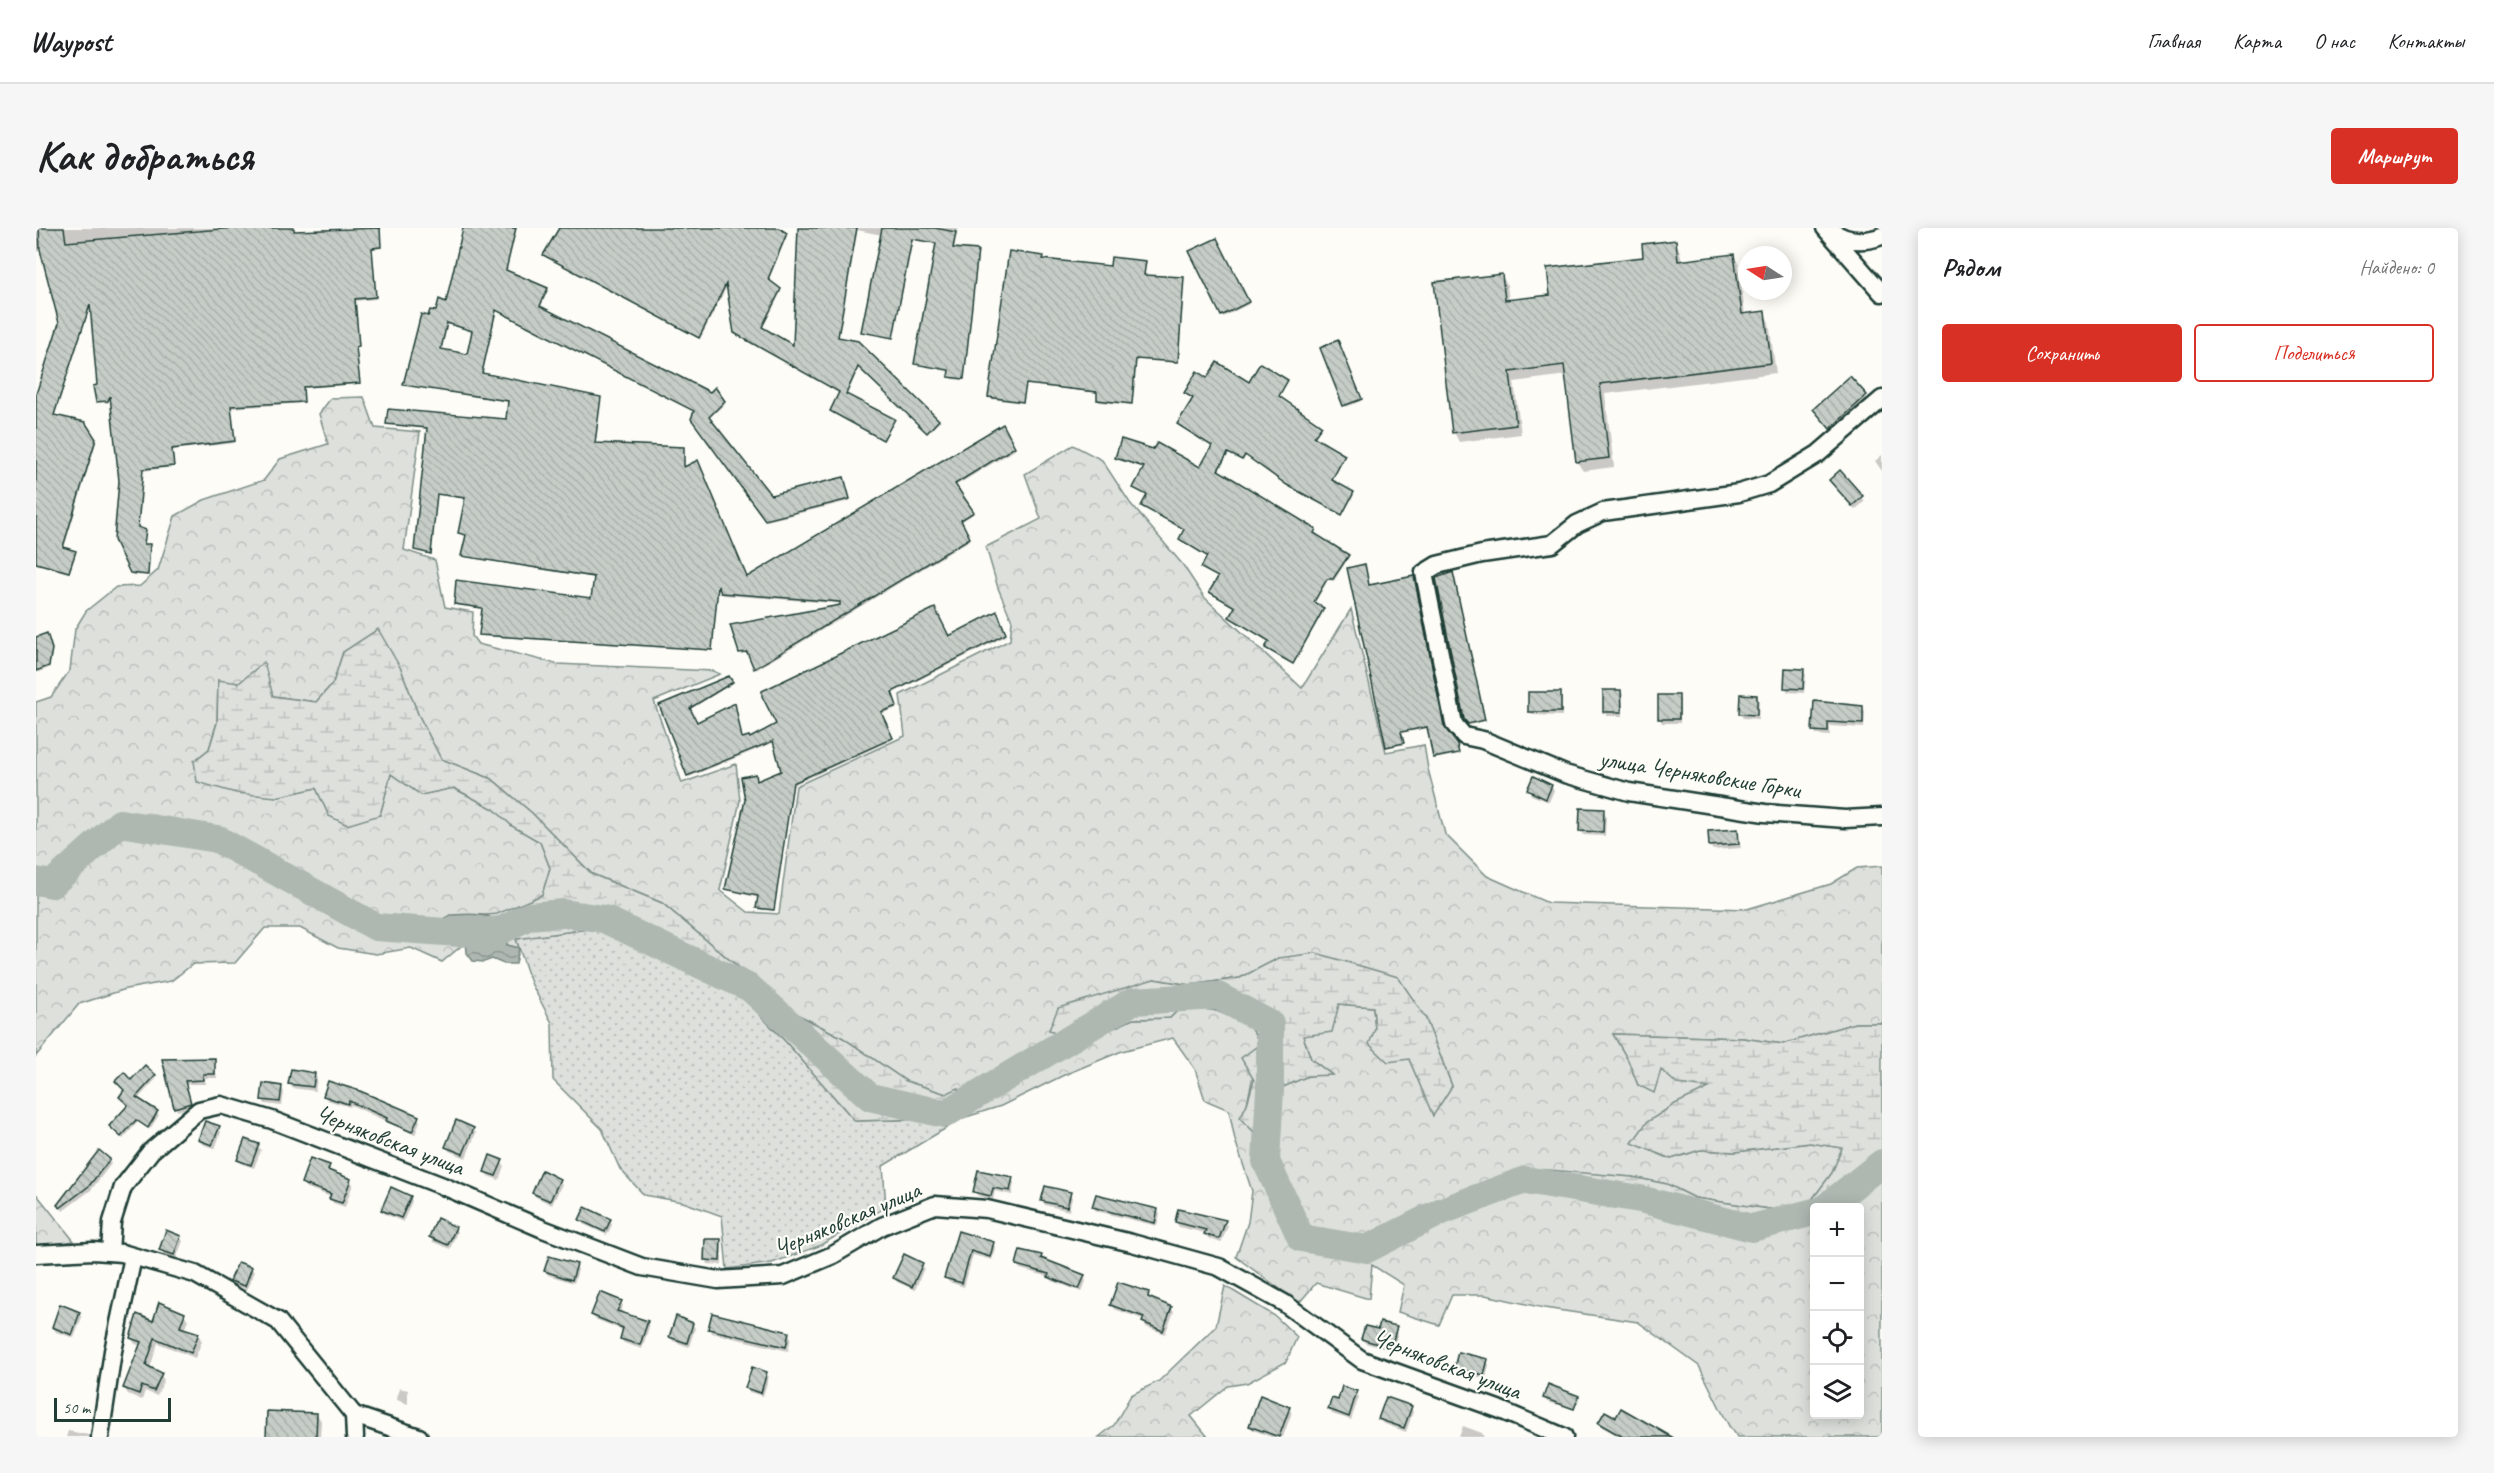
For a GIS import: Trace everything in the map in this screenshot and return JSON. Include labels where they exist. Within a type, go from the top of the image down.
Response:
[{"type":"street","points":[[1827,228],[1839,236],[1855,240],[1868,240],[1882,236]]},
{"type":"street","points":[[1827,228],[1882,293]]},
{"type":"street","name":"улица Черняковские Горки","points":[[1882,399],[1818,454],[1769,484],[1739,493],[1603,512],[1577,524],[1552,544],[1471,557],[1437,565],[1424,573],[1454,724],[1464,736],[1482,740],[1565,774],[1629,792],[1765,813],[1845,819],[1882,817]]},
{"type":"street","name":"Черняковская улица","points":[[110,1252],[112,1221],[123,1187],[151,1151],[199,1110],[222,1105],[272,1120],[443,1186],[543,1229],[642,1267],[718,1280],[783,1276],[833,1255],[882,1226],[935,1205],[987,1209],[1132,1243],[1220,1267],[1284,1303],[1362,1360],[1498,1409],[1564,1437]]},
{"type":"street","points":[[36,1254],[110,1252],[195,1274],[278,1321],[354,1415],[419,1437]]},
{"type":"street","points":[[100,1437],[133,1257]]},
{"type":"street","points":[[354,1415],[355,1437]]},
{"type":"green space","points":[[364,397],[375,428],[420,432],[404,550],[435,560],[445,607],[473,612],[472,636],[478,644],[557,664],[713,671],[720,674],[654,701],[682,783],[736,764],[740,801],[720,890],[748,912],[779,914],[796,786],[905,736],[900,695],[1010,640],[1012,621],[998,588],[986,547],[1041,519],[1025,474],[1073,445],[1102,460],[1130,503],[1183,565],[1204,597],[1302,688],[1351,609],[1386,752],[1424,745],[1445,834],[1487,876],[1548,903],[1747,909],[1831,884],[1857,868],[1882,866],[1882,1023],[1855,1023],[1783,1044],[1743,1038],[1613,1034],[1628,1060],[1638,1085],[1660,1070],[1711,1088],[1657,1116],[1633,1143],[1671,1159],[1700,1150],[1735,1152],[1811,1143],[1843,1148],[1832,1173],[1811,1201],[1782,1211],[1695,1198],[1667,1184],[1632,1177],[1591,1174],[1526,1180],[1640,1199],[1691,1224],[1752,1228],[1783,1233],[1799,1224],[1810,1223],[1810,1419],[1864,1419],[1864,1203],[1853,1203],[1875,1169],[1882,1163],[1882,1437],[1738,1437],[1729,1426],[1699,1366],[1638,1322],[1544,1308],[1485,1295],[1452,1295],[1439,1325],[1398,1312],[1404,1285],[1372,1265],[1369,1299],[1316,1283],[1299,1303],[1236,1257],[1248,1222],[1252,1191],[1235,1140],[1229,1110],[1205,1100],[1195,1069],[1173,1038],[1122,1051],[1064,1075],[1001,1106],[963,1118],[958,1089],[946,1094],[906,1081],[843,1038],[789,1010],[662,903],[592,874],[532,813],[492,779],[441,759],[418,714],[401,669],[343,652],[333,683],[316,702],[273,696],[239,684],[218,680],[217,722],[209,749],[194,761],[276,797],[316,788],[329,816],[380,815],[391,774],[421,795],[453,788],[494,809],[512,826],[540,842],[550,868],[542,895],[497,915],[462,915],[466,928],[465,943],[442,962],[411,948],[376,954],[338,948],[300,928],[265,928],[235,963],[193,964],[171,981],[126,989],[79,1004],[36,1056],[36,702],[51,697],[70,670],[75,629],[86,611],[116,587],[140,586],[158,570],[175,516],[204,500],[264,480],[280,459],[328,444],[319,414],[331,398]],"holes":[[[1279,958],[1425,1017],[1452,1086],[1433,1115],[1409,1059],[1375,1029],[1373,1007],[1339,1004],[1303,1036],[1311,1059],[1331,1074],[1308,1076],[1280,1088],[1274,1152],[1259,1145],[1253,1130],[1240,1118],[1247,1104],[1260,1044],[1250,1025],[1217,1011],[1183,1005],[1170,1018],[1133,1019],[1085,1041],[1154,979],[1190,985],[1240,978]]]},
{"type":"green space","points":[[378,629],[401,669],[418,714],[441,759],[492,779],[532,813],[592,874],[662,903],[789,1010],[843,1038],[906,1081],[946,1094],[958,1088],[963,1118],[855,1121],[786,1042],[741,995],[602,927],[516,939],[519,948],[507,945],[501,927],[487,915],[497,914],[542,895],[550,868],[540,842],[512,826],[494,809],[454,788],[421,795],[391,774],[380,815],[347,825],[329,816],[316,788],[276,797],[236,793],[197,782],[194,761],[209,749],[217,723],[218,680],[239,683],[264,662],[273,696],[316,702],[333,683],[343,652]]},
{"type":"green space","points":[[602,927],[741,995],[786,1042],[855,1121],[963,1118],[883,1166],[886,1207],[819,1246],[772,1263],[727,1269],[722,1216],[683,1202],[644,1195],[620,1169],[602,1129],[553,1080],[552,1023],[531,983],[516,939]]},
{"type":"green space","points":[[1316,953],[1398,977],[1425,1017],[1452,1086],[1433,1116],[1409,1059],[1388,1062],[1369,1044],[1375,1029],[1373,1007],[1339,1004],[1332,1032],[1303,1036],[1311,1059],[1332,1075],[1308,1076],[1281,1088],[1274,1153],[1259,1145],[1253,1131],[1240,1118],[1254,1080],[1241,1058],[1260,1044],[1250,1025],[1217,1011],[1183,1005],[1170,1018],[1133,1019],[1086,1041],[1049,1030],[1058,1008],[1154,979],[1190,985],[1240,978],[1279,958]]},
{"type":"green space","points":[[1855,1023],[1882,1023],[1882,1163],[1875,1169],[1853,1203],[1810,1203],[1810,1223],[1799,1224],[1783,1233],[1752,1228],[1691,1224],[1640,1199],[1525,1180],[1537,1169],[1632,1177],[1667,1184],[1695,1198],[1782,1211],[1811,1201],[1832,1173],[1842,1148],[1810,1143],[1735,1152],[1700,1150],[1671,1159],[1632,1143],[1647,1122],[1675,1104],[1709,1088],[1677,1084],[1661,1070],[1654,1093],[1638,1085],[1628,1060],[1613,1034],[1743,1038],[1783,1044]]},
{"type":"green space","points":[[36,1194],[38,1196],[74,1241],[36,1247]]},
{"type":"green space","points":[[1225,1286],[1275,1316],[1297,1337],[1286,1362],[1247,1383],[1228,1386],[1191,1416],[1208,1437],[1099,1437],[1114,1425],[1131,1395],[1159,1381],[1216,1326]]},
{"type":"water","points":[[450,915],[479,915],[494,920],[500,925],[507,945],[519,948],[516,964],[504,964],[492,959],[484,962],[473,961],[467,953],[465,928],[436,935],[431,927]]},
{"type":"building","points":[[39,228],[64,228],[66,242],[234,228],[294,228],[294,231],[380,228],[381,247],[372,248],[376,297],[355,299],[359,346],[356,347],[360,383],[303,387],[304,402],[231,406],[235,441],[172,449],[174,466],[143,469],[138,527],[146,530],[144,544],[150,544],[148,575],[130,573],[114,540],[119,481],[110,396],[108,401],[96,402],[93,386],[97,385],[90,305],[54,415],[85,422],[96,439],[63,547],[76,551],[69,572],[36,563],[36,394],[59,323],[40,250]]},
{"type":"building","points":[[463,228],[516,228],[506,270],[548,288],[540,306],[710,392],[715,387],[725,401],[709,417],[771,495],[844,477],[850,499],[765,520],[691,419],[694,411],[496,310],[482,373],[601,397],[595,443],[684,447],[684,467],[698,460],[747,577],[1003,424],[1015,447],[955,484],[974,512],[961,520],[970,538],[754,669],[747,652],[739,653],[730,625],[840,605],[840,602],[721,593],[718,586],[712,650],[479,635],[482,608],[454,604],[456,580],[591,598],[594,577],[461,556],[466,535],[458,533],[465,498],[437,494],[431,554],[414,550],[427,428],[386,424],[388,409],[506,419],[508,401],[403,385],[421,314],[428,316],[430,310],[436,311],[439,299],[446,302]],"holes":[[[447,323],[472,331],[467,354],[441,349]]]},
{"type":"building","points":[[559,228],[779,228],[787,233],[768,279],[781,289],[762,327],[793,345],[798,228],[857,228],[838,337],[858,341],[939,420],[927,433],[858,367],[846,394],[895,419],[883,440],[830,411],[839,392],[734,333],[726,284],[699,338],[543,255]]},
{"type":"building","points":[[882,228],[935,228],[956,232],[953,248],[978,250],[964,379],[948,377],[949,370],[914,364],[936,243],[912,239],[893,338],[861,332]]},
{"type":"building","points":[[1217,238],[1249,302],[1221,316],[1189,251]]},
{"type":"building","points":[[1676,240],[1678,261],[1734,254],[1738,300],[1740,300],[1742,314],[1765,311],[1771,363],[1600,384],[1609,458],[1576,462],[1564,365],[1510,372],[1516,425],[1452,433],[1434,282],[1502,274],[1505,300],[1550,295],[1547,268],[1643,257],[1642,244]]},
{"type":"building","points":[[1009,251],[1044,256],[1043,259],[1110,266],[1111,257],[1146,261],[1144,275],[1184,277],[1178,362],[1136,359],[1132,404],[1097,400],[1097,392],[1026,384],[1023,402],[988,397]]},
{"type":"building","points":[[1338,340],[1362,399],[1343,406],[1320,348]]},
{"type":"building","points":[[1217,362],[1249,382],[1260,363],[1288,380],[1279,396],[1322,426],[1314,437],[1345,455],[1332,480],[1354,492],[1342,515],[1287,485],[1245,455],[1242,460],[1228,453],[1218,470],[1316,529],[1314,533],[1349,555],[1333,579],[1327,579],[1314,602],[1324,608],[1293,664],[1265,648],[1269,641],[1229,617],[1235,607],[1209,592],[1218,577],[1201,568],[1207,556],[1179,539],[1184,529],[1141,506],[1147,495],[1133,488],[1144,467],[1115,458],[1121,439],[1153,449],[1157,443],[1200,467],[1212,446],[1177,424],[1193,398],[1184,393],[1197,371],[1207,378]]},
{"type":"building","points":[[1850,376],[1867,395],[1830,429],[1813,409]]},
{"type":"building","points":[[1840,470],[1863,496],[1852,506],[1829,480]]},
{"type":"building","points":[[1365,564],[1369,585],[1414,576],[1444,726],[1457,744],[1459,753],[1433,758],[1427,727],[1401,732],[1404,743],[1386,747],[1347,568]]},
{"type":"building","points":[[1453,572],[1485,720],[1468,724],[1464,719],[1436,578]]},
{"type":"building","points":[[935,608],[949,636],[997,611],[1006,634],[892,692],[897,706],[881,712],[893,738],[793,783],[774,910],[756,908],[758,896],[725,889],[745,800],[741,777],[756,774],[757,781],[781,771],[773,741],[687,776],[659,705],[729,676],[733,682],[690,708],[697,722],[735,703],[742,738],[749,736],[750,738],[776,724],[762,696],[762,691]]},
{"type":"building","points":[[47,633],[52,649],[49,666],[36,671],[36,637]]},
{"type":"building","points":[[1785,668],[1804,669],[1803,689],[1784,688]]},
{"type":"building","points":[[1603,690],[1621,690],[1622,712],[1603,712]]},
{"type":"building","points":[[1528,692],[1561,692],[1561,712],[1528,712]]},
{"type":"building","points":[[1740,694],[1757,695],[1757,715],[1739,714]]},
{"type":"building","points":[[1658,695],[1679,695],[1679,719],[1658,719]]},
{"type":"building","points":[[1814,701],[1863,706],[1863,724],[1828,722],[1828,732],[1812,731]]},
{"type":"building","points":[[1533,776],[1552,785],[1546,799],[1527,790]]},
{"type":"building","points":[[1580,808],[1604,809],[1603,832],[1579,831]]},
{"type":"building","points":[[1738,829],[1739,844],[1709,846],[1708,831]]},
{"type":"building","points":[[215,1058],[215,1074],[203,1074],[203,1080],[185,1081],[191,1103],[174,1108],[162,1059]]},
{"type":"building","points":[[145,1065],[156,1075],[136,1097],[158,1111],[148,1128],[136,1120],[121,1137],[109,1126],[128,1105],[119,1097],[124,1090],[115,1081],[124,1072],[131,1080]]},
{"type":"building","points":[[291,1069],[315,1073],[313,1087],[288,1084]]},
{"type":"building","points":[[328,1081],[360,1091],[419,1116],[412,1132],[349,1101],[348,1104],[323,1096]]},
{"type":"building","points":[[263,1083],[282,1086],[280,1102],[261,1100]]},
{"type":"building","points":[[456,1120],[474,1128],[463,1154],[445,1147]]},
{"type":"building","points":[[205,1121],[220,1126],[212,1145],[198,1140]]},
{"type":"building","points":[[245,1139],[259,1144],[251,1165],[237,1160]]},
{"type":"building","points":[[99,1150],[110,1159],[89,1186],[60,1208],[57,1205]]},
{"type":"building","points":[[490,1155],[503,1160],[496,1176],[484,1172]]},
{"type":"building","points":[[310,1158],[330,1165],[328,1170],[351,1179],[342,1203],[329,1199],[331,1194],[301,1183]]},
{"type":"building","points":[[542,1170],[560,1179],[550,1201],[532,1193]]},
{"type":"building","points":[[978,1170],[1013,1177],[1010,1191],[993,1188],[991,1196],[973,1192]]},
{"type":"building","points":[[1045,1186],[1071,1192],[1067,1207],[1041,1201]]},
{"type":"building","points":[[391,1187],[411,1196],[401,1218],[381,1210]]},
{"type":"building","points":[[1096,1194],[1158,1209],[1155,1223],[1092,1207]]},
{"type":"building","points":[[585,1207],[611,1219],[605,1232],[579,1220]]},
{"type":"building","points":[[1178,1209],[1226,1220],[1219,1239],[1204,1234],[1206,1230],[1175,1222]]},
{"type":"building","points":[[437,1218],[456,1227],[448,1245],[429,1237]]},
{"type":"building","points":[[166,1230],[181,1236],[174,1255],[159,1250]]},
{"type":"building","points":[[958,1231],[994,1242],[990,1257],[971,1251],[962,1283],[944,1278]]},
{"type":"building","points":[[705,1239],[721,1239],[720,1261],[704,1260]]},
{"type":"building","points":[[1020,1250],[1042,1255],[1041,1258],[1085,1275],[1079,1289],[1048,1277],[1049,1274],[1016,1265]]},
{"type":"building","points":[[904,1254],[923,1263],[912,1287],[893,1278]]},
{"type":"building","points":[[549,1256],[577,1264],[572,1280],[544,1271]]},
{"type":"building","points":[[238,1262],[252,1267],[245,1286],[230,1281]]},
{"type":"building","points":[[1118,1282],[1149,1292],[1148,1297],[1172,1307],[1163,1331],[1142,1322],[1144,1317],[1110,1305]]},
{"type":"building","points":[[600,1292],[622,1301],[617,1311],[648,1321],[640,1345],[620,1339],[623,1328],[591,1315]]},
{"type":"building","points":[[159,1302],[185,1313],[180,1327],[199,1333],[191,1353],[155,1338],[146,1365],[162,1373],[154,1391],[142,1386],[139,1394],[123,1388],[141,1342],[130,1338],[137,1314],[153,1321]]},
{"type":"building","points":[[60,1304],[80,1312],[72,1335],[52,1327]]},
{"type":"building","points":[[712,1313],[789,1332],[786,1347],[708,1329]]},
{"type":"building","points":[[676,1316],[693,1323],[687,1343],[669,1337]]},
{"type":"building","points":[[1380,1322],[1397,1326],[1391,1348],[1361,1339],[1365,1326],[1378,1329]]},
{"type":"building","points":[[1458,1352],[1488,1359],[1484,1375],[1454,1368]]},
{"type":"building","points":[[752,1367],[767,1372],[761,1393],[745,1388]]},
{"type":"building","points":[[1548,1384],[1579,1396],[1574,1409],[1543,1398]]},
{"type":"building","points":[[1342,1386],[1357,1391],[1349,1417],[1328,1409],[1332,1398],[1338,1400]]},
{"type":"building","points":[[1260,1395],[1290,1407],[1279,1437],[1249,1426]]},
{"type":"building","points":[[1386,1397],[1412,1406],[1404,1428],[1378,1419]]},
{"type":"building","points":[[1621,1408],[1672,1437],[1623,1437],[1598,1423],[1605,1411],[1616,1417]]},
{"type":"building","points":[[267,1411],[317,1413],[316,1437],[266,1437]]},
{"type":"waterway","points":[[36,881],[52,884],[120,823],[217,839],[376,927],[459,933],[502,930],[529,916],[563,913],[604,919],[750,988],[870,1097],[945,1114],[1133,1001],[1218,996],[1270,1024],[1270,1090],[1266,1161],[1301,1238],[1367,1249],[1442,1211],[1525,1180],[1640,1199],[1752,1228],[1810,1213]]},
{"type":"waterway","points":[[1831,1203],[1882,1163]]}]
